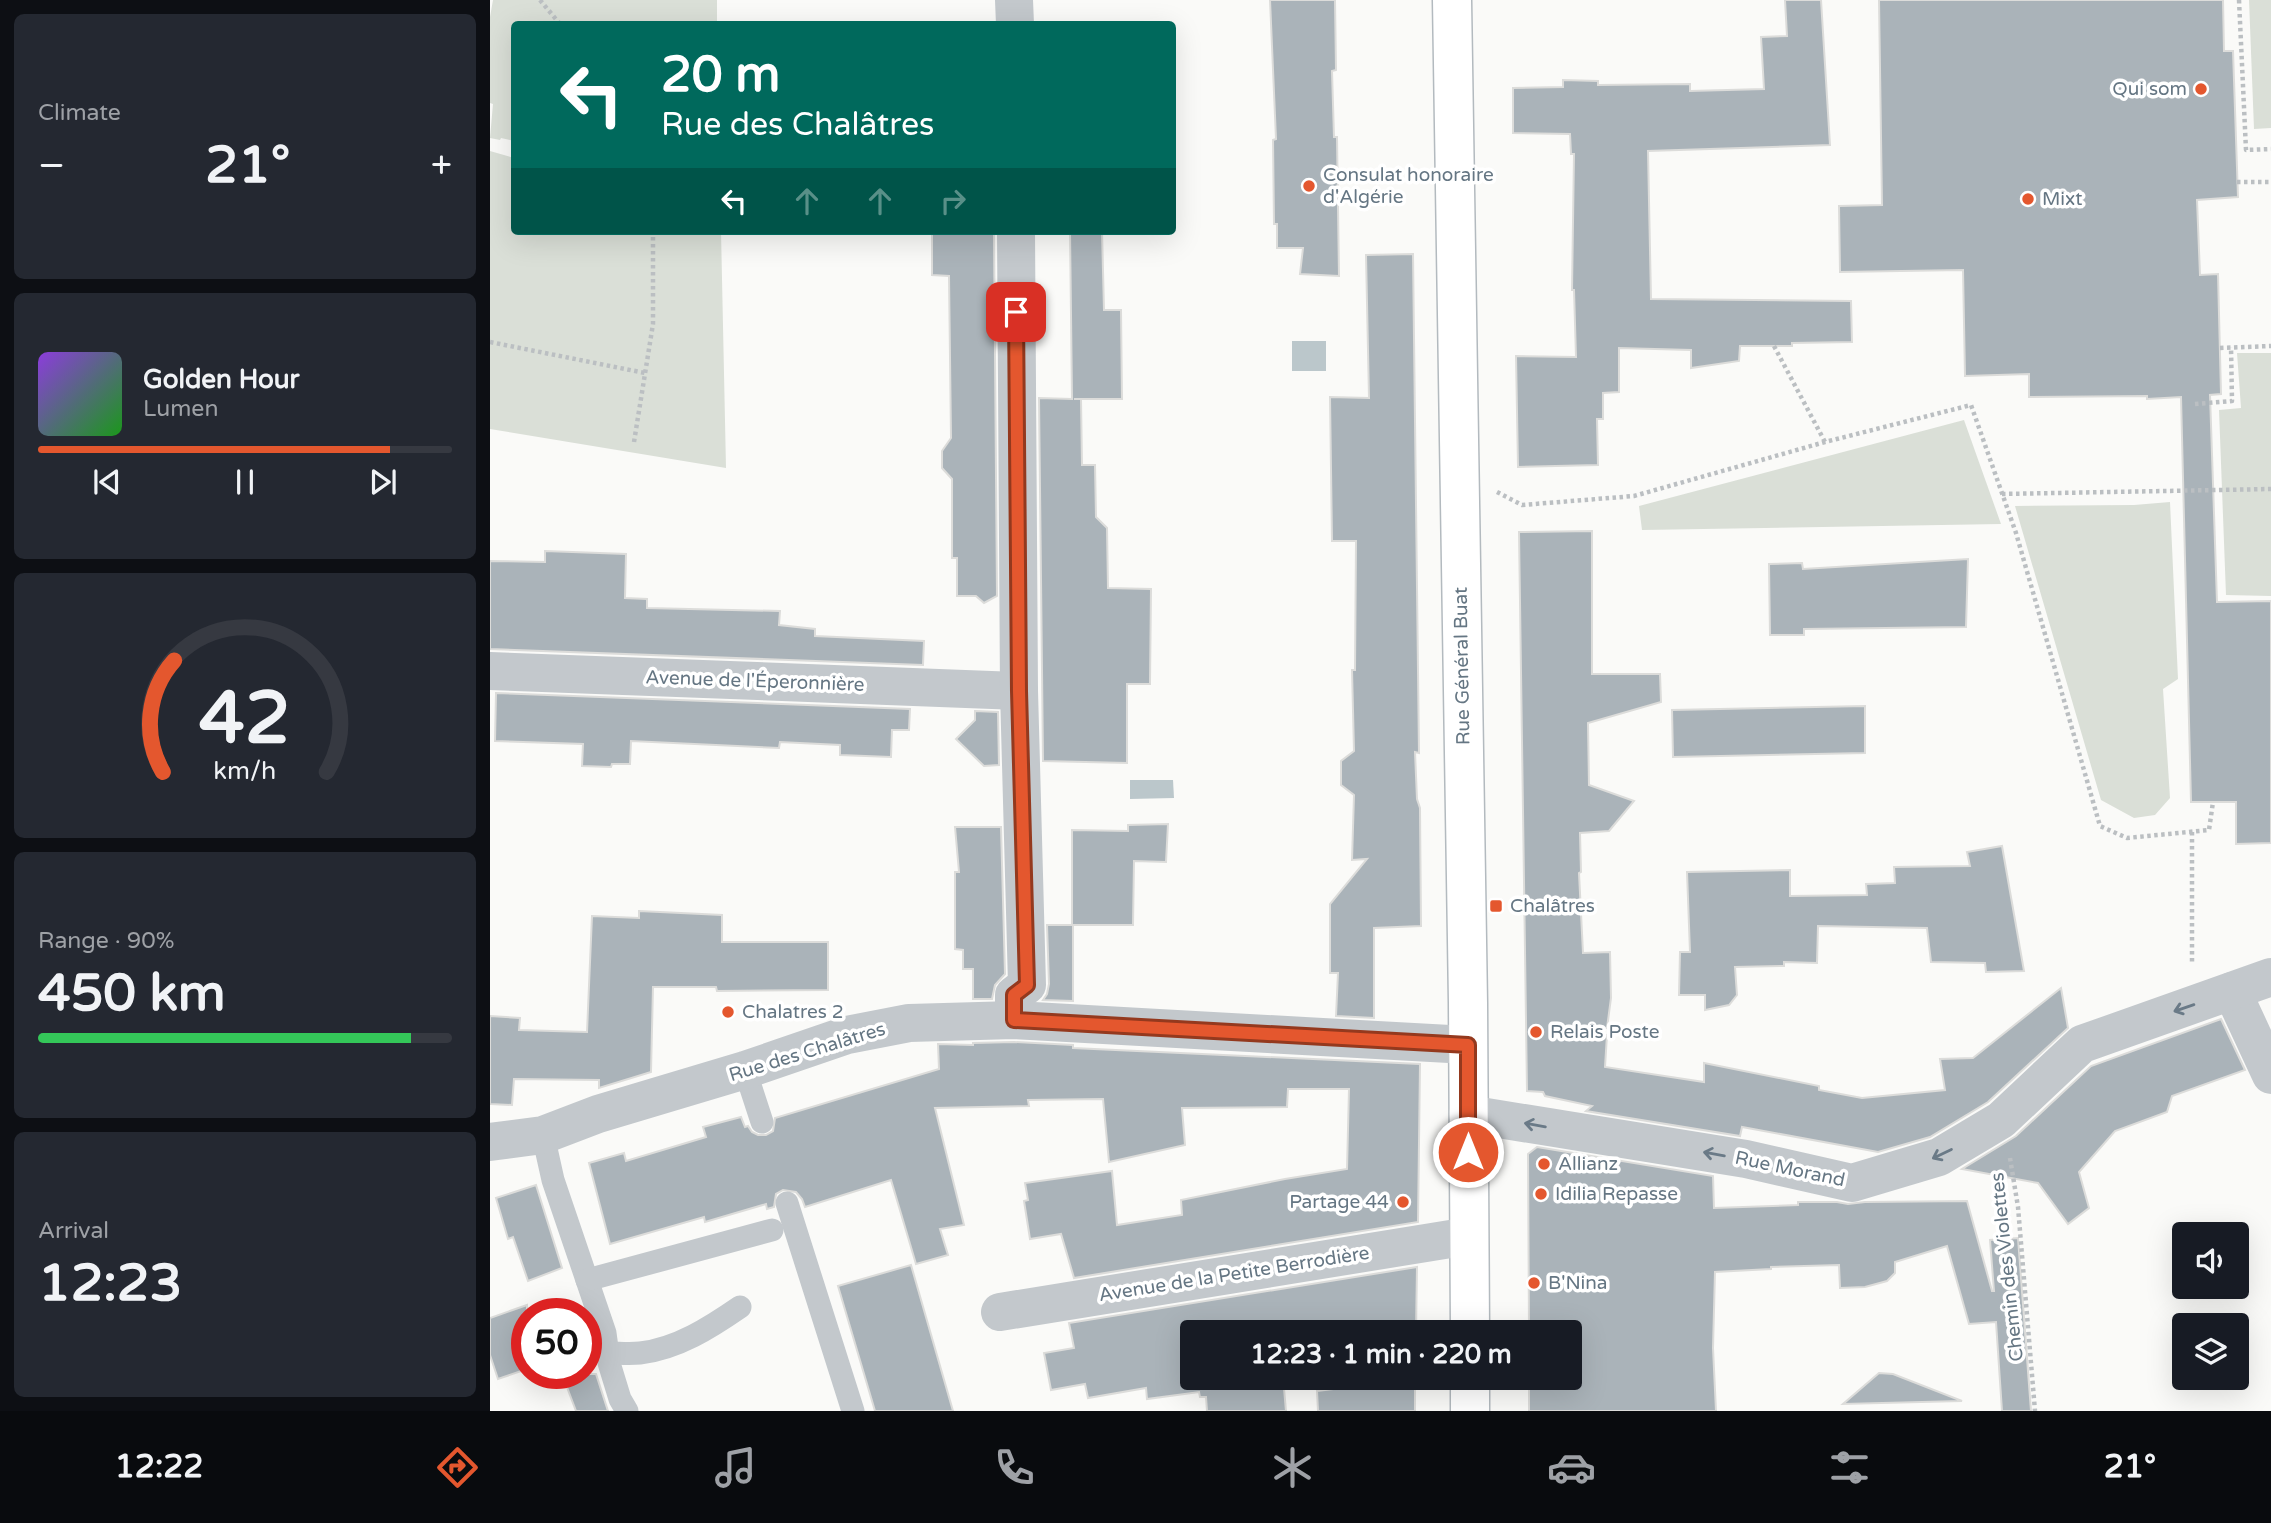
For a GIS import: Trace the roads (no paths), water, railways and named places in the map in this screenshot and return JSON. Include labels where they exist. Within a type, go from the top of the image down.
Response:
[{"type":"main road","name":"Rue Général Buat","points":[[1452,0],[1470,1320]]},
{"type":"main road","points":[[1470,1390],[1470,1411]]},
{"type":"street","points":[[1014,0],[1014,21]]},
{"type":"street","points":[[1014,1020],[1014,995],[1027,985],[1019,691],[1016,235]]},
{"type":"street","name":"Avenue de l'Éperonnière","points":[[490,671],[1019,691]]},
{"type":"street","name":"Rue Morand","points":[[1468,1114],[1720,1155],[1852,1183],[1939,1157],[2001,1120],[2082,1044],[2271,977]]},
{"type":"street","points":[[2217,997],[2271,1075]]},
{"type":"street","name":"Rue des Chalâtres","points":[[490,1142],[543,1135],[598,1114],[745,1070],[847,1035],[909,1023],[1014,1020],[1468,1045]]},
{"type":"street","name":"Avenue de la Petite Berrodière","points":[[1000,1312],[1469,1236]]},
{"type":"lane","points":[[745,1070],[762,1122]]},
{"type":"lane","points":[[543,1135],[553,1180],[605,1333],[607,1353],[620,1399],[627,1411]]},
{"type":"lane","points":[[787,1203],[853,1411]]},
{"type":"lane","points":[[587,1280],[772,1230]]},
{"type":"lane","points":[[607,1353],[641,1353],[670,1346],[708,1329],[740,1307]]},
{"type":"place","name":"Qui som","points":[[2201,89]]},
{"type":"place","name":"Consulat honoraire d'Algérie","points":[[1309,186]]},
{"type":"place","name":"Mixt","points":[[2028,199]]},
{"type":"place","name":"Chalâtres","points":[[1496,906]]},
{"type":"place","name":"Chalatres 2","points":[[728,1012]]},
{"type":"place","name":"Relais Poste","points":[[1536,1032]]},
{"type":"place","name":"Allianz","points":[[1544,1164]]},
{"type":"place","name":"Idilia Repasse","points":[[1541,1194]]},
{"type":"place","name":"Partage 44","points":[[1403,1202]]},
{"type":"place","name":"B'Nina","points":[[1534,1283]]}]
